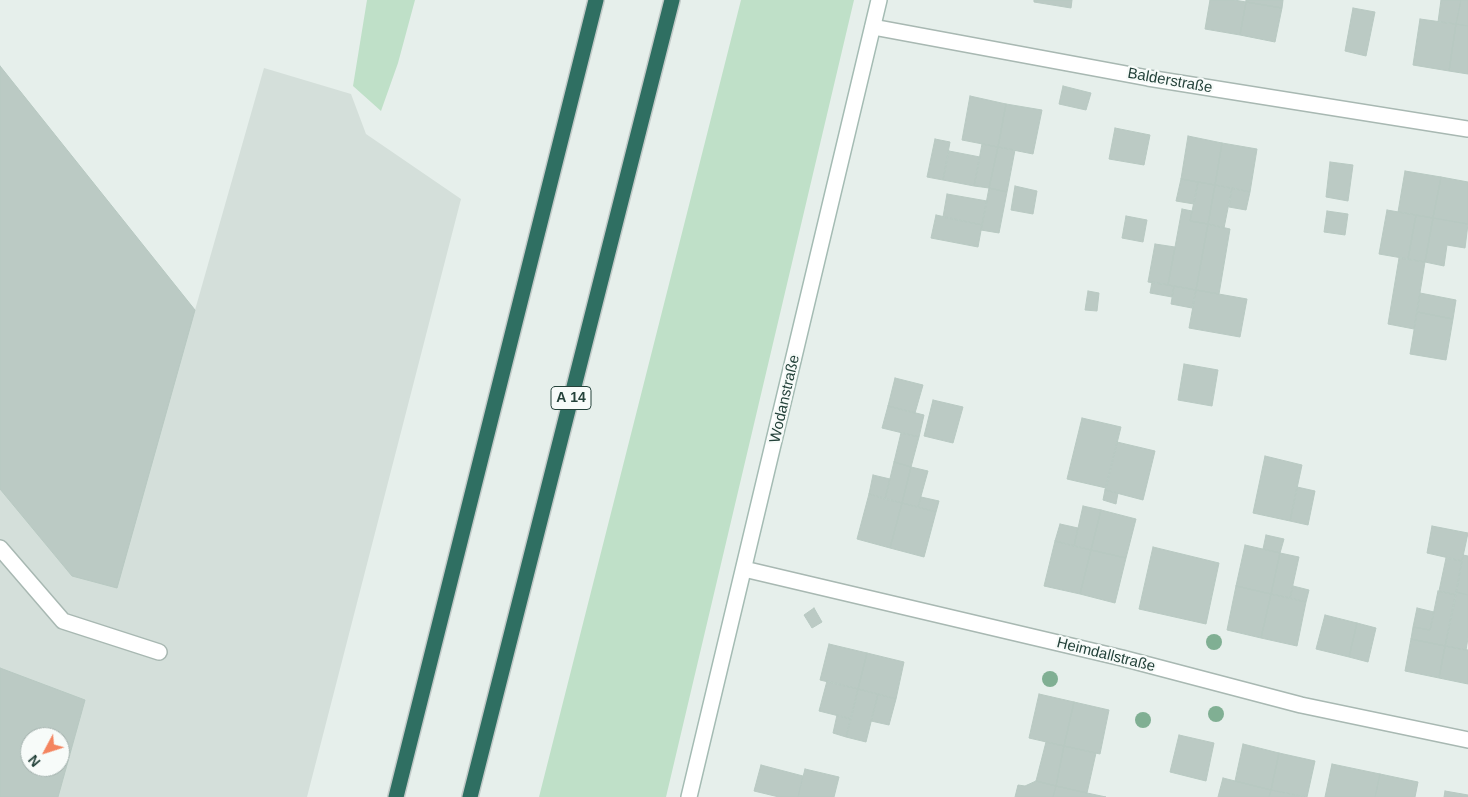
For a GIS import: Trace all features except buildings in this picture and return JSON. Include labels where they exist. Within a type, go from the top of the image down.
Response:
[{"type":"highway","points":[[396,797],[596,0]]},
{"type":"highway","name":"A 14","points":[[470,797],[672,0]]},
{"type":"street","name":"Wodanstraße","points":[[689,797],[880,0]]},
{"type":"street","name":"Balderstraße","points":[[873,27],[1148,78],[1468,129]]},
{"type":"street","points":[[0,548],[64,621],[159,652]]},
{"type":"street","name":"Heimdallstraße","points":[[744,569],[1122,658],[1301,705],[1468,740]]},
{"type":"shaded area","points":[[0,66],[195,310],[264,68],[351,94],[366,134],[461,199],[307,797],[0,797]]},
{"type":"green space","points":[[367,0],[415,0],[398,63],[381,111],[353,86]]},
{"type":"green space","points":[[741,0],[854,0],[666,797],[539,797]]}]
